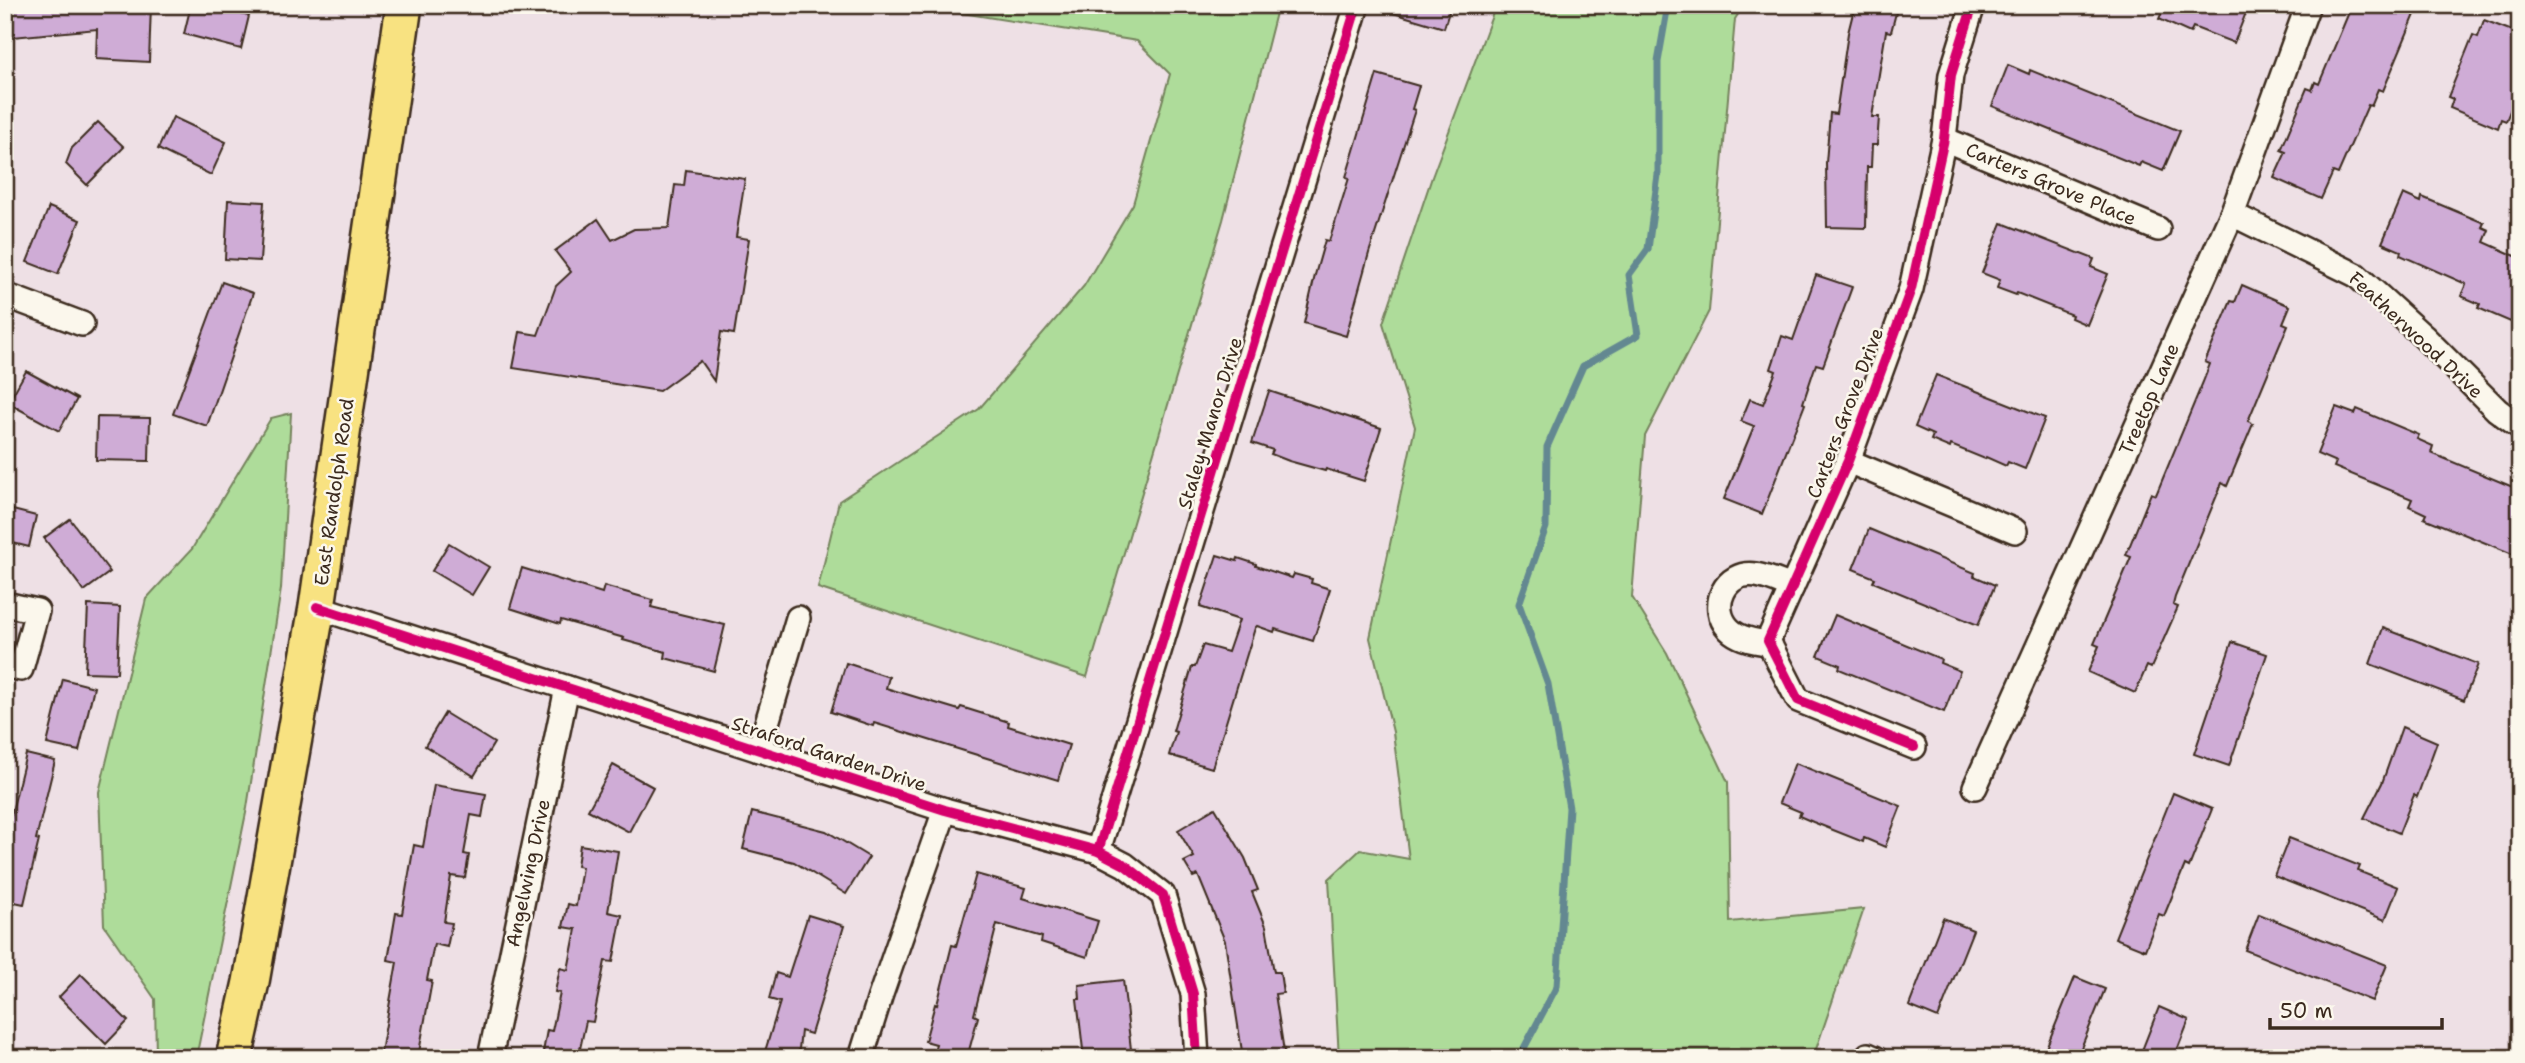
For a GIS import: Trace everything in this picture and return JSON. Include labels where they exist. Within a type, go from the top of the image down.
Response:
[{"type":"main road","name":"East Randolph Road","points":[[234,1058],[251,982],[317,607],[404,5]]},
{"type":"street","name":"Staley Manor Drive","points":[[1098,851],[1357,5]]},
{"type":"street","name":"Carters Grove Drive","points":[[1770,643],[1768,641],[1848,461],[1912,289],[1944,139],[1951,75],[1973,5]]},
{"type":"street","name":"Treetop Lane","points":[[1975,788],[2232,214],[2308,5]]},
{"type":"street","name":"Carters Grove Place","points":[[1944,139],[2158,229]]},
{"type":"street","name":"Featherwood Drive","points":[[2232,214],[2356,275],[2423,336],[2497,410],[2520,427]]},
{"type":"street","points":[[5,295],[82,324]]},
{"type":"street","points":[[1848,461],[2015,531]]},
{"type":"street","points":[[1792,587],[1755,574],[1735,577],[1722,591],[1719,609],[1730,629],[1751,641],[1770,643],[1798,700],[1914,747]]},
{"type":"street","points":[[5,604],[37,611],[11,672]]},
{"type":"street","name":"Straford Garden Drive","points":[[317,607],[945,810],[1098,851],[1125,865],[1163,895],[1193,994],[1197,1058]]},
{"type":"street","points":[[759,750],[798,618]]},
{"type":"street","name":"Angelwing Drive","points":[[490,1058],[567,688]]},
{"type":"street","name":"Straford Garden Drive","points":[[861,1058],[945,810]]},
{"type":"green space","points":[[912,5],[1278,5],[1223,220],[1087,677],[818,588],[839,501],[979,409],[1084,286],[1133,204],[1170,74],[1137,41]]},
{"type":"green space","points":[[1496,5],[1744,5],[1735,19],[1709,311],[1645,436],[1632,597],[1667,653],[1728,782],[1730,922],[1864,909],[1813,1058],[1339,1058],[1329,879],[1360,850],[1409,859],[1393,732],[1370,638],[1415,427],[1383,323],[1432,177]]},
{"type":"green space","points":[[291,413],[281,589],[247,808],[196,1058],[156,1058],[155,999],[104,925],[99,792],[146,599],[192,549],[271,418]]},
{"type":"building","points":[[10,5],[151,5],[149,62],[96,59],[97,29],[13,37]]},
{"type":"building","points":[[191,5],[205,5],[249,16],[241,49],[184,34]]},
{"type":"building","points":[[1384,5],[1451,5],[1444,28],[1383,10]]},
{"type":"building","points":[[1855,5],[1898,5],[1891,32],[1886,31],[1872,117],[1879,117],[1877,145],[1872,145],[1871,167],[1867,167],[1866,228],[1827,227],[1826,163],[1830,113],[1836,114]]},
{"type":"building","points":[[2165,5],[2249,5],[2234,43],[2193,27],[2190,33],[2159,19]]},
{"type":"building","points":[[2352,5],[2419,5],[2383,91],[2378,89],[2371,106],[2368,105],[2338,174],[2333,172],[2321,199],[2274,178],[2286,152],[2281,150],[2307,88],[2312,90],[2315,82],[2319,84]]},
{"type":"building","points":[[2484,20],[2520,34],[2520,85],[2506,121],[2501,119],[2498,128],[2450,108],[2453,99],[2448,97],[2473,35],[2478,37]]},
{"type":"building","points":[[2008,65],[2029,74],[2030,70],[2180,131],[2163,171],[2141,162],[2139,166],[1992,106]]},
{"type":"building","points":[[1377,74],[1419,86],[1412,109],[1415,110],[1369,253],[1346,336],[1304,323],[1325,240],[1329,241],[1336,220]]},
{"type":"building","points":[[173,117],[226,142],[211,175],[158,149]]},
{"type":"building","points":[[98,122],[124,147],[87,185],[66,164],[72,148]]},
{"type":"building","points":[[686,170],[745,179],[736,237],[749,239],[734,334],[721,332],[714,381],[700,361],[659,391],[513,368],[520,332],[538,335],[556,286],[571,272],[555,251],[598,219],[612,240],[634,229],[669,228],[675,185],[684,186]]},
{"type":"building","points":[[2403,194],[2421,202],[2422,197],[2484,223],[2482,227],[2489,230],[2484,242],[2520,258],[2520,326],[2478,308],[2480,304],[2461,296],[2466,284],[2400,255],[2401,251],[2382,243]]},
{"type":"building","points":[[228,200],[264,202],[260,261],[225,259]]},
{"type":"building","points":[[49,207],[80,220],[58,274],[27,262]]},
{"type":"building","points":[[2002,223],[2094,259],[2091,267],[2108,274],[2087,325],[2071,318],[2072,315],[1997,288],[2000,280],[1982,273]]},
{"type":"building","points":[[1816,275],[1852,287],[1823,366],[1816,364],[1803,403],[1805,404],[1762,514],[1724,499],[1754,426],[1741,421],[1750,399],[1763,404],[1776,371],[1771,369],[1782,336],[1793,340]]},
{"type":"building","points":[[222,282],[253,293],[207,426],[173,414]]},
{"type":"building","points":[[2242,285],[2290,306],[2283,323],[2288,325],[2248,421],[2253,424],[2227,486],[2222,483],[2175,597],[2173,605],[2178,607],[2151,668],[2147,666],[2135,693],[2088,672],[2099,646],[2094,644],[2131,557],[2126,555],[2151,493],[2156,495],[2203,382],[2210,364],[2205,362],[2231,301],[2235,302]]},
{"type":"building","points":[[26,371],[77,399],[59,431],[8,403]]},
{"type":"building","points":[[1936,375],[2045,418],[2025,469],[2008,462],[2006,466],[1951,445],[1950,448],[1931,440],[1933,435],[1915,427]]},
{"type":"building","points":[[1269,391],[1381,428],[1364,481],[1289,461],[1271,454],[1273,450],[1252,443]]},
{"type":"building","points":[[2336,407],[2355,414],[2357,409],[2419,435],[2417,439],[2433,446],[2431,453],[2520,490],[2520,557],[2424,518],[2426,514],[2409,506],[2412,499],[2334,467],[2336,462],[2317,454]]},
{"type":"building","points":[[97,417],[150,418],[149,461],[96,460]]},
{"type":"building","points":[[5,508],[36,516],[29,547],[5,541]]},
{"type":"building","points":[[70,519],[110,572],[84,591],[44,538]]},
{"type":"building","points":[[1869,529],[1975,573],[1974,576],[1995,585],[1978,625],[1873,582],[1875,578],[1853,569]]},
{"type":"building","points":[[449,543],[489,567],[472,595],[432,571]]},
{"type":"building","points":[[1217,555],[1237,561],[1238,558],[1292,578],[1294,574],[1312,579],[1311,583],[1330,589],[1313,641],[1275,629],[1274,632],[1257,626],[1255,628],[1212,768],[1169,755],[1176,732],[1173,731],[1192,667],[1195,667],[1203,645],[1228,652],[1239,620],[1200,607]]},
{"type":"building","points":[[522,568],[602,593],[604,586],[653,600],[651,607],[725,625],[714,671],[665,658],[666,652],[623,640],[624,638],[561,620],[560,624],[510,608]]},
{"type":"building","points":[[88,605],[120,607],[117,673],[85,672]]},
{"type":"building","points":[[1835,615],[1941,659],[1940,663],[1960,671],[1944,712],[1839,669],[1840,665],[1818,656]]},
{"type":"building","points":[[2383,628],[2478,664],[2464,700],[2370,664]]},
{"type":"building","points":[[2232,642],[2267,654],[2229,766],[2194,754]]},
{"type":"building","points":[[846,663],[889,677],[886,688],[959,710],[961,707],[1009,722],[1008,726],[1069,745],[1058,780],[831,712]]},
{"type":"building","points":[[63,679],[94,687],[79,751],[47,744]]},
{"type":"building","points":[[445,713],[494,743],[474,776],[425,746]]},
{"type":"building","points":[[2402,727],[2437,742],[2417,797],[2414,795],[2399,833],[2364,818],[2382,783]]},
{"type":"building","points":[[26,754],[55,761],[24,904],[5,900],[5,840]]},
{"type":"building","points":[[1795,763],[1901,806],[1885,847],[1864,838],[1863,842],[1813,822],[1799,816],[1801,812],[1779,803]]},
{"type":"building","points":[[613,765],[653,787],[629,832],[588,810]]},
{"type":"building","points":[[434,785],[486,794],[482,817],[471,815],[464,854],[469,855],[465,878],[451,876],[444,922],[452,923],[447,947],[434,944],[427,980],[432,981],[418,1058],[380,1058],[397,962],[388,960],[396,913],[402,914],[414,845],[423,847]]},
{"type":"building","points":[[2173,793],[2212,809],[2189,867],[2185,865],[2164,916],[2159,914],[2145,950],[2115,938]]},
{"type":"building","points":[[1215,808],[1245,858],[1258,890],[1252,892],[1266,926],[1274,972],[1280,972],[1283,993],[1275,994],[1285,1058],[1243,1058],[1225,941],[1198,875],[1193,877],[1184,862],[1194,857],[1178,830]]},
{"type":"building","points":[[752,812],[826,831],[869,857],[846,894],[794,862],[743,849]]},
{"type":"building","points":[[2289,838],[2360,866],[2358,871],[2398,887],[2385,920],[2274,876]]},
{"type":"building","points":[[580,845],[618,851],[608,912],[622,915],[613,962],[605,961],[593,1022],[586,1021],[578,1058],[542,1058],[547,1030],[552,1031],[560,993],[555,992],[560,968],[568,970],[576,929],[563,927],[568,904],[576,906],[582,867],[577,866]]},
{"type":"building","points":[[976,874],[1026,888],[1023,898],[1098,921],[1087,957],[1041,942],[1042,937],[997,924],[974,1015],[978,1017],[967,1058],[932,1058],[936,1044],[925,1041],[952,945],[956,946]]},
{"type":"building","points":[[2259,914],[2387,965],[2372,1001],[2245,950]]},
{"type":"building","points":[[808,915],[844,926],[811,1034],[801,1031],[798,1058],[763,1058],[780,1002],[769,999],[776,973],[788,977]]},
{"type":"building","points":[[1943,918],[1973,930],[1938,1018],[1909,1006]]},
{"type":"building","points":[[81,974],[128,1021],[106,1044],[59,997]]},
{"type":"building","points":[[2075,977],[2105,989],[2077,1058],[2042,1058]]},
{"type":"building","points":[[1123,980],[1132,1058],[1084,1058],[1077,999],[1080,999],[1079,985]]},
{"type":"building","points":[[2159,1007],[2189,1020],[2174,1058],[2139,1058]]},
{"type":"waterway","points":[[1524,1058],[1523,1050],[1557,986],[1569,808],[1548,684],[1519,604],[1546,527],[1547,447],[1583,366],[1638,335],[1629,275],[1648,249],[1658,175],[1658,62],[1668,5]]},
{"type":"cycle path","points":[[1098,851],[1357,5]]},
{"type":"cycle path","points":[[1914,747],[1798,700],[1768,641],[1848,461],[1911,289],[1944,139],[1951,75],[1973,5]]},
{"type":"cycle path","points":[[317,607],[945,810],[1098,851],[1125,865],[1163,895],[1193,994],[1197,1058]]}]
